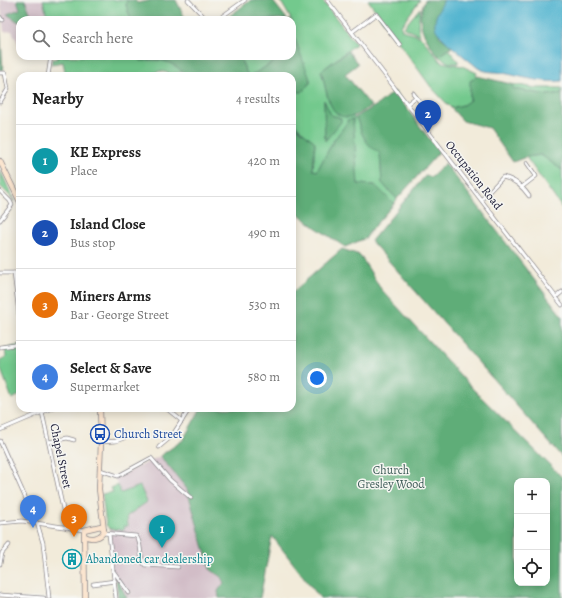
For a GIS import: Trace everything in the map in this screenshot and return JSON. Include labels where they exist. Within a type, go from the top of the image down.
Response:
[{"type":"street","points":[[188,0],[203,16]]},
{"type":"street","points":[[223,16],[245,0]]},
{"type":"street","name":"Occupation Road","points":[[327,0],[482,199],[562,305]]},
{"type":"street","points":[[373,10],[400,45]]},
{"type":"street","points":[[352,32],[376,14]]},
{"type":"street","points":[[49,72],[50,60]]},
{"type":"street","points":[[0,73],[6,73],[8,89],[0,102]]},
{"type":"street","points":[[412,93],[420,102]]},
{"type":"street","points":[[407,104],[416,97]]},
{"type":"street","points":[[0,161],[16,194]]},
{"type":"street","points":[[522,187],[536,176],[527,163]]},
{"type":"street","points":[[482,199],[503,177],[512,180],[522,187],[529,196]]},
{"type":"street","points":[[0,190],[12,205],[0,220]]},
{"type":"street","points":[[0,273],[14,273],[16,289]]},
{"type":"street","points":[[556,297],[562,292]]},
{"type":"street","points":[[0,347],[16,344]]},
{"type":"street","points":[[0,430],[42,412]]},
{"type":"street","name":"Chapel Street","points":[[42,412],[67,528]]},
{"type":"street","points":[[100,412],[101,442],[99,489],[105,533],[114,571],[116,598]]},
{"type":"street","points":[[171,412],[182,421]]},
{"type":"street","points":[[159,447],[172,436],[188,412]]},
{"type":"street","points":[[49,442],[67,438],[74,440]]},
{"type":"street","points":[[101,442],[116,441],[124,438]]},
{"type":"street","points":[[0,441],[37,523],[43,543],[49,598]]},
{"type":"street","points":[[100,470],[118,476],[151,458],[170,480],[191,498]]},
{"type":"street","points":[[0,523],[19,521],[84,530],[97,526],[103,520]]},
{"type":"street","points":[[97,526],[101,526],[105,533]]},
{"type":"street","points":[[84,530],[85,598]]},
{"type":"street","points":[[85,536],[92,538],[105,533],[136,536],[139,539],[141,560],[145,565],[178,567]]},
{"type":"street","points":[[0,564],[2,553],[9,545]]},
{"type":"street","points":[[114,571],[129,593]]},
{"type":"street","points":[[93,584],[115,581]]},
{"type":"street","points":[[0,595],[44,598]]},
{"type":"shaded area","points":[[0,0],[43,0],[47,16],[16,16],[16,39],[12,31],[4,32]]},
{"type":"shaded area","points":[[160,456],[187,489],[210,569],[221,577],[224,583],[218,591],[219,598],[127,598],[112,570],[110,529],[124,530],[124,526],[128,526],[121,493],[115,479]]},
{"type":"green space","points":[[17,0],[25,0],[31,16],[16,16],[16,20],[7,14],[20,9]]},
{"type":"green space","points":[[43,0],[127,0],[126,5],[130,16],[47,16]]},
{"type":"green space","points":[[127,0],[135,0],[137,3],[153,0],[176,0],[184,16],[130,16],[126,5]]},
{"type":"green space","points":[[251,0],[272,0],[285,16],[229,16]]},
{"type":"green space","points":[[280,0],[322,0],[356,44],[321,71],[329,102],[332,107],[337,112],[344,115],[354,116],[354,119],[356,117],[363,136],[380,153],[382,183],[397,199],[394,204],[375,185],[358,184],[347,123],[334,140],[317,171],[313,170],[315,142],[296,125],[296,91],[302,92],[296,56],[296,16],[289,16]],"holes":[[[324,101],[331,115],[341,118],[325,140]]]},
{"type":"green space","points":[[368,0],[420,0],[401,26],[402,30],[421,37],[441,62],[462,66],[477,73],[470,88],[470,100],[463,105],[451,108],[431,87]]},
{"type":"green space","points":[[425,0],[444,0],[442,5],[439,36],[451,45],[451,48],[438,56],[422,30],[421,16]]},
{"type":"green space","points":[[420,8],[418,26],[420,35],[404,27]]},
{"type":"green space","points":[[0,23],[3,70],[0,70]]},
{"type":"green space","points":[[296,42],[311,82],[302,92],[296,91],[296,72],[257,72],[277,60],[296,60]]},
{"type":"green space","points":[[448,49],[458,63],[449,63],[438,56]]},
{"type":"green space","points":[[348,51],[358,64],[345,74],[371,106],[354,116],[345,117],[338,115],[333,109],[327,94],[321,71]]},
{"type":"green space","points":[[53,60],[155,60],[171,63],[183,72],[65,72],[63,62],[51,64]]},
{"type":"green space","points":[[162,60],[241,60],[246,72],[183,72],[177,67]]},
{"type":"green space","points":[[241,60],[277,60],[257,72],[246,72]]},
{"type":"green space","points":[[477,76],[511,84],[514,89],[548,95],[562,93],[562,170],[541,155],[526,157],[513,162],[489,128],[463,121],[451,108],[463,105],[470,100],[470,81]]},
{"type":"green space","points":[[511,84],[537,88],[562,88],[562,93],[548,95],[513,89]]},
{"type":"green space","points":[[394,91],[439,152],[397,199],[382,183],[380,153],[367,142],[356,117],[377,105]]},
{"type":"green space","points":[[324,100],[331,115],[341,118],[341,122],[325,141]]},
{"type":"green space","points":[[353,119],[358,184],[375,185],[394,204],[370,231],[366,238],[345,247],[296,212],[296,125],[315,142],[313,170],[317,171],[334,140],[347,123],[347,120]]},
{"type":"green space","points":[[541,155],[562,170],[562,208],[526,157]]},
{"type":"green space","points":[[445,163],[562,316],[562,457],[371,241],[425,176],[432,177]]},
{"type":"green space","points":[[0,169],[14,201],[13,202],[12,198],[0,186]]},
{"type":"green space","name":"Church Gresley Wood","points":[[342,249],[360,255],[381,289],[473,389],[562,477],[562,598],[320,598],[272,536],[260,598],[219,598],[218,591],[224,583],[221,577],[210,569],[187,489],[160,456],[183,440],[199,412],[296,412],[296,289]]},
{"type":"green space","points":[[16,346],[16,397],[12,399],[0,367],[0,360],[6,357],[5,349]]},
{"type":"green space","points":[[118,485],[121,493],[140,486],[147,502],[127,516],[128,526],[124,526],[124,530],[110,529],[106,525],[102,494],[113,492],[111,488]]},
{"type":"green space","points":[[116,577],[127,598],[118,598]]},
{"type":"water","points":[[444,0],[562,0],[562,81],[525,78],[481,70],[478,68],[447,42],[435,27],[435,19]]},
{"type":"place","name":"Island Close","points":[[428,133]]},
{"type":"place","name":"Church Street","points":[[100,434]]},
{"type":"place","name":"Select & Save","points":[[33,528]]},
{"type":"place","name":"Miners Arms","points":[[74,537]]},
{"type":"place","name":"KE Express","points":[[162,548]]},
{"type":"place","name":"Abandoned car dealership","points":[[72,559]]}]
